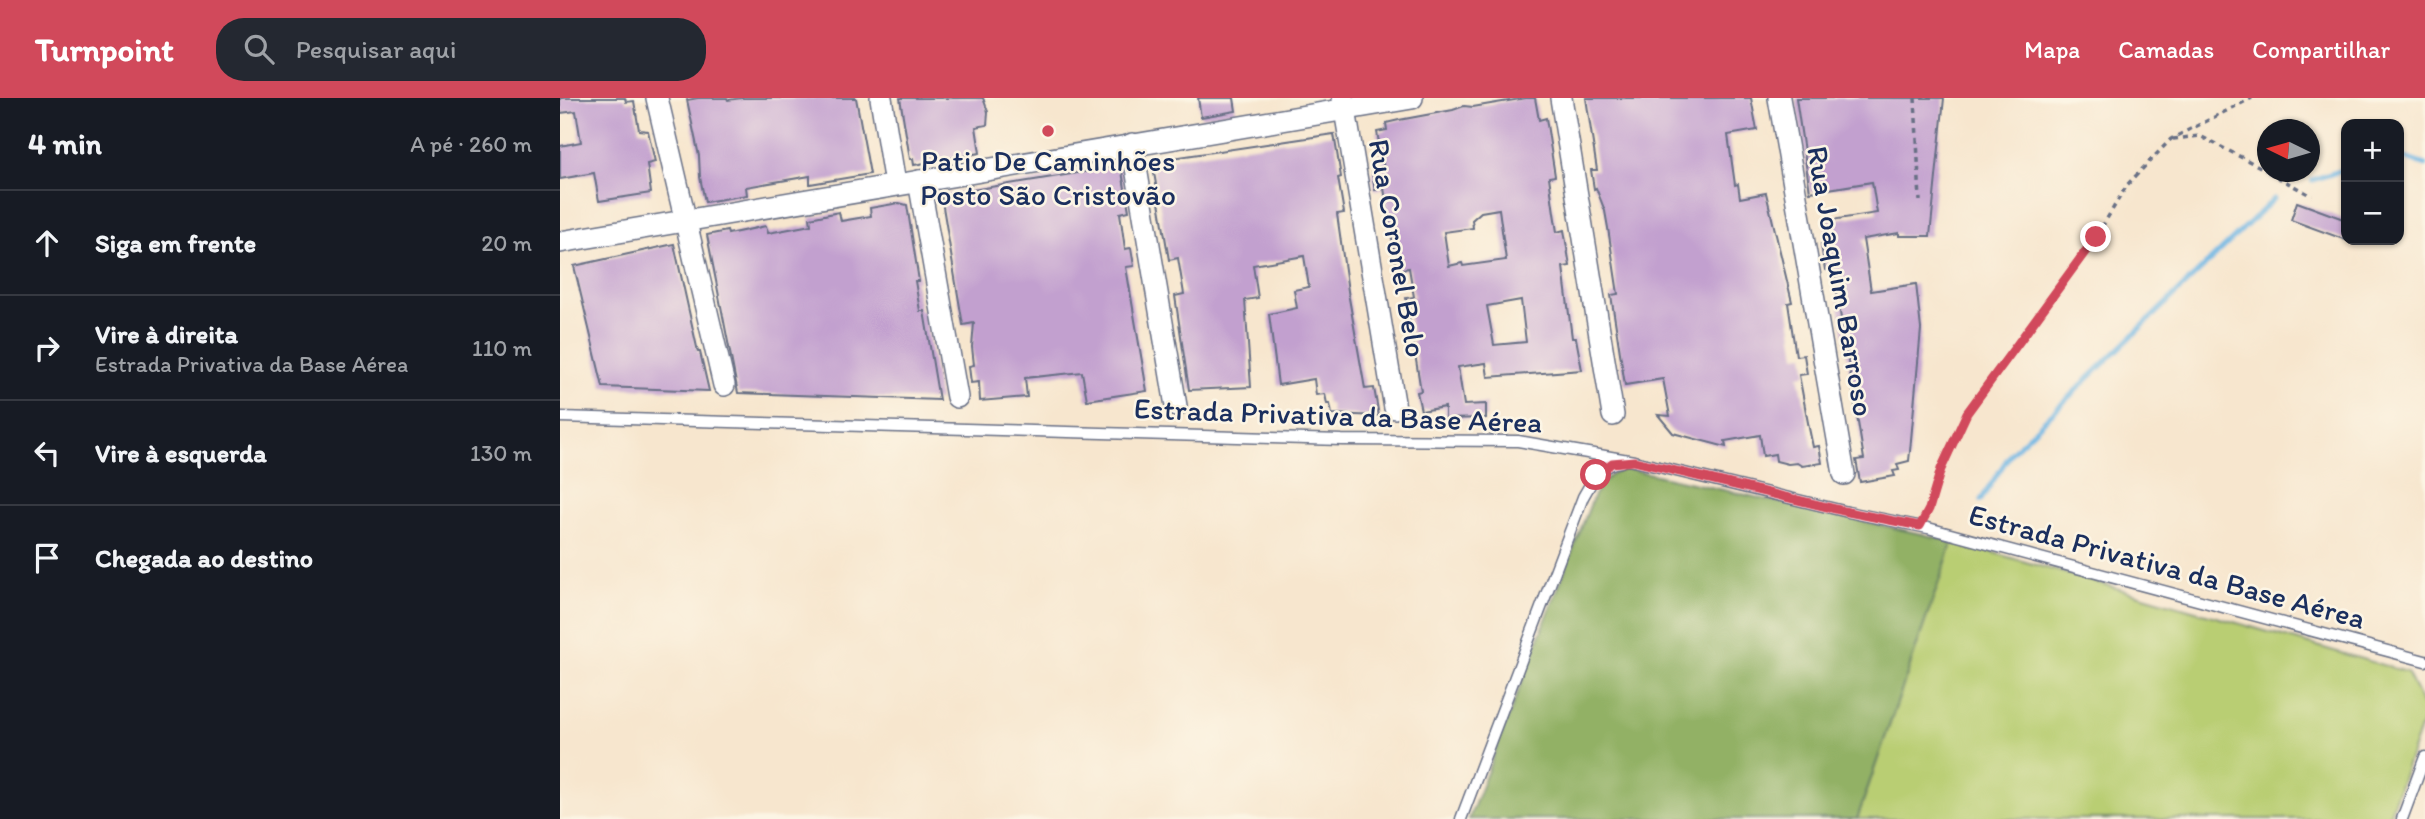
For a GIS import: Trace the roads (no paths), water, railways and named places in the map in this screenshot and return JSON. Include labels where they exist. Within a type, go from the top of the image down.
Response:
[{"type":"street","points":[[657,98],[724,385]]},
{"type":"street","points":[[881,98],[895,184]]},
{"type":"street","points":[[560,242],[1132,144],[1344,104],[1412,98]]},
{"type":"street","points":[[1561,98],[1613,415]]},
{"type":"street","name":"Rua Joaquim Barroso","points":[[1779,98],[1844,474]]},
{"type":"street","name":"Rua Coronel Belo","points":[[1344,104],[1395,408]]},
{"type":"street","points":[[1132,144],[1177,406]]},
{"type":"street","points":[[919,181],[957,397]]},
{"type":"lane","name":"Estrada Privativa da Base Aérea","points":[[560,417],[1342,440],[1518,441],[1634,461],[1848,512],[1920,526],[2425,661]]},
{"type":"lane","points":[[1461,819],[1583,497],[1596,475],[1612,463],[1634,461]]},
{"type":"lane","points":[[2403,819],[2425,757]]},
{"type":"waterway","points":[[2404,157],[2425,165]]},
{"type":"waterway","points":[[2320,177],[2341,171]]},
{"type":"waterway","points":[[1981,500],[2011,453],[2274,199]]},
{"type":"place","name":"Patio De Caminhões Posto São Cristovão","points":[[1048,131]]}]
